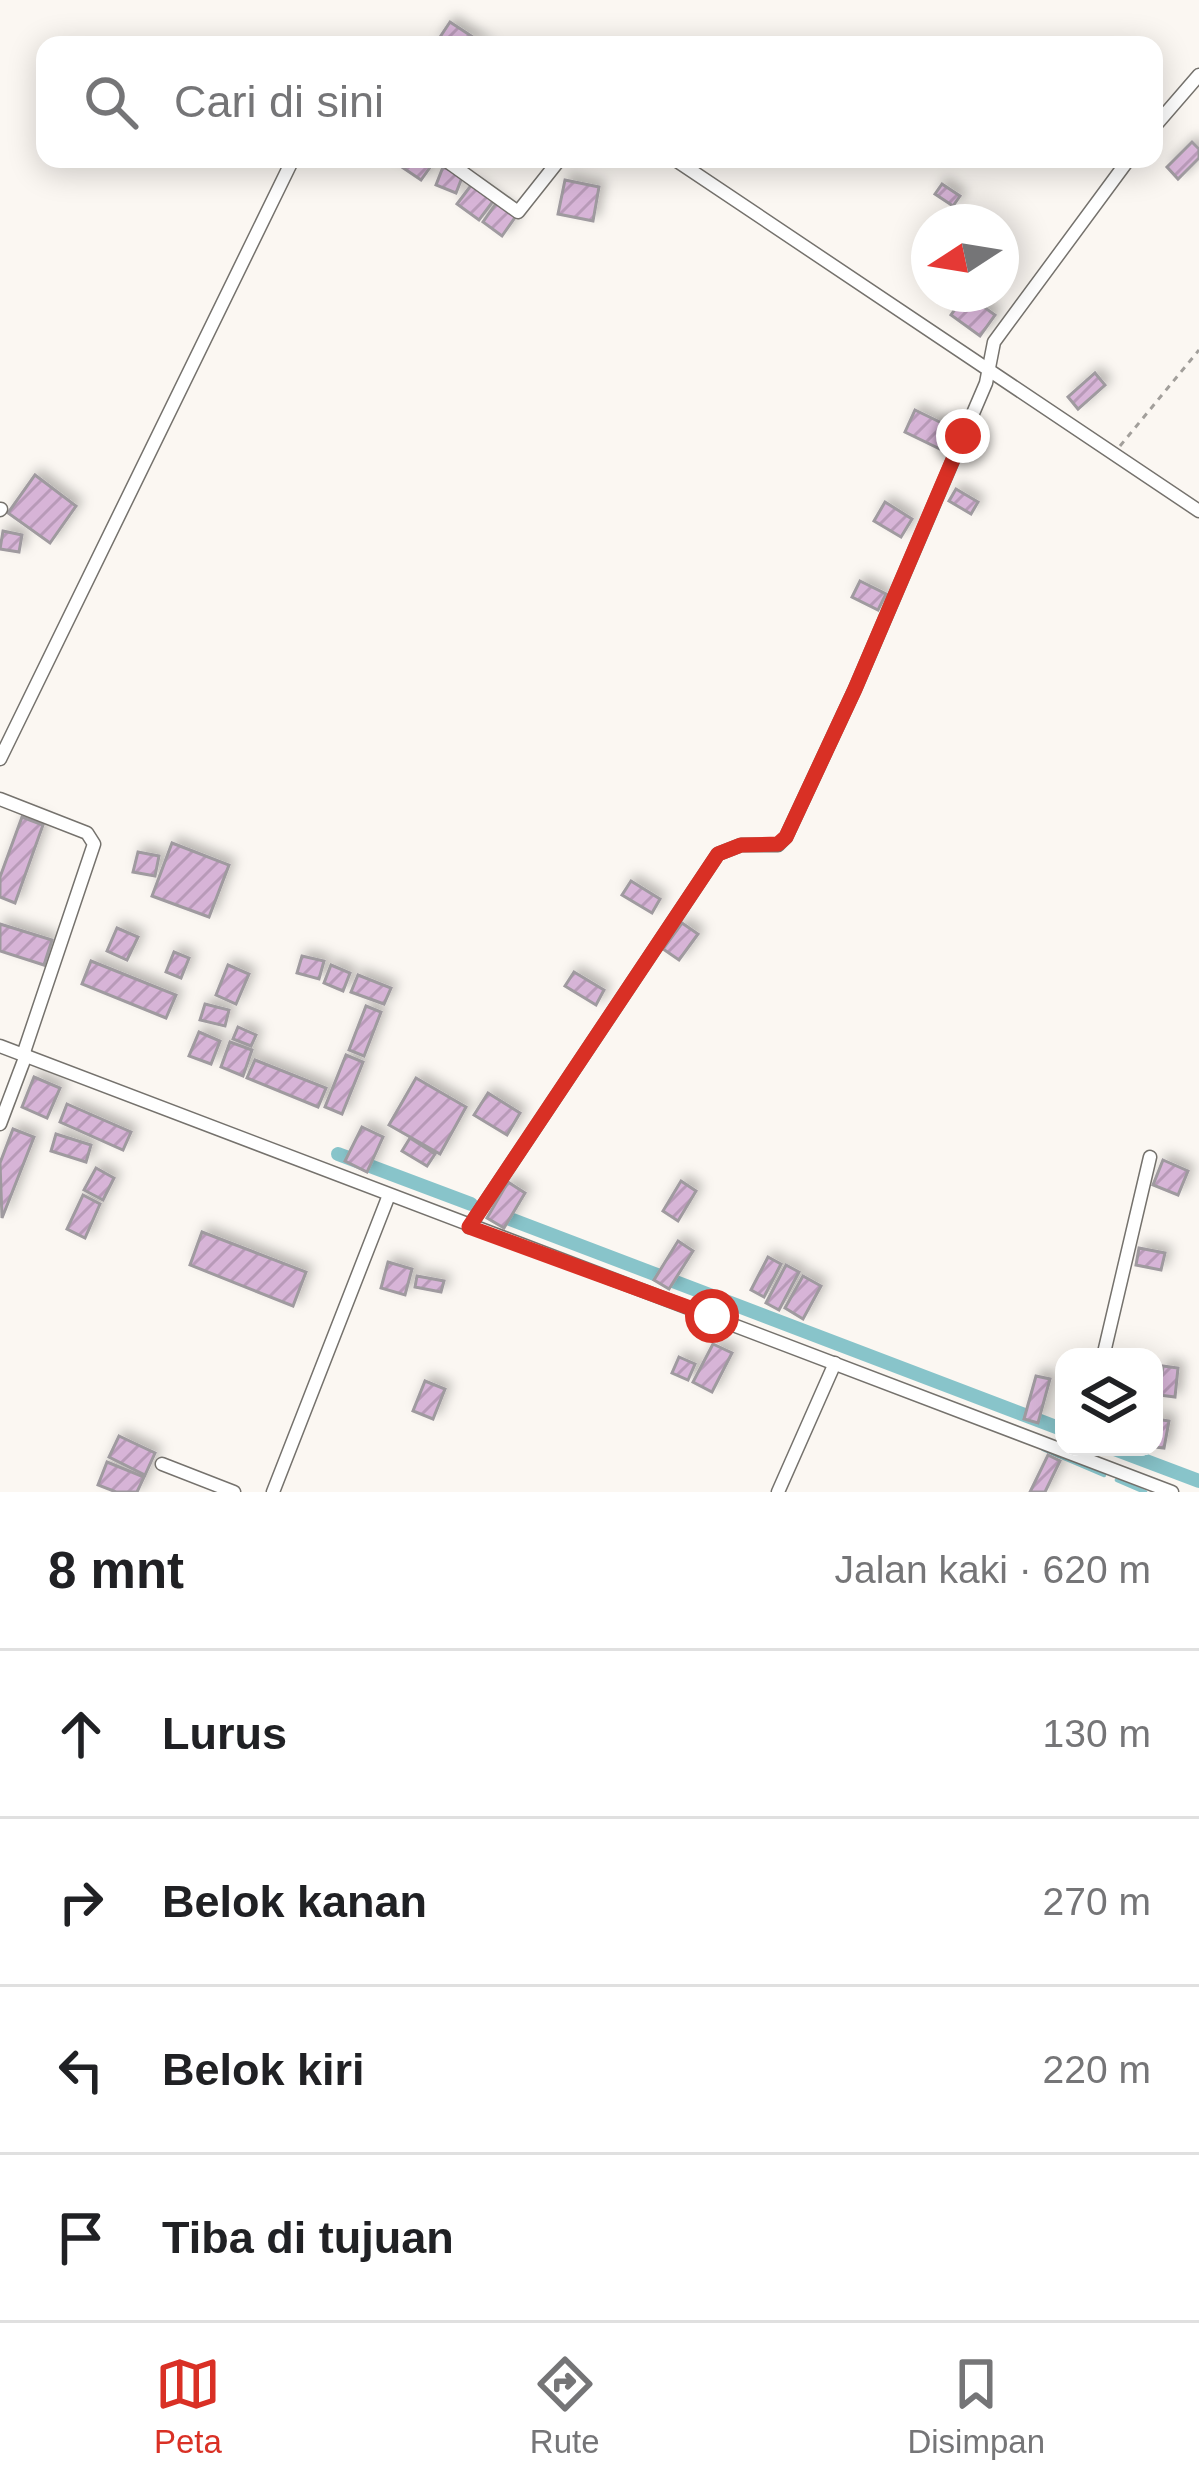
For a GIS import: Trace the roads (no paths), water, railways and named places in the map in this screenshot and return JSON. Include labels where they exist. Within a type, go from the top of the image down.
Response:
[{"type":"street","points":[[1163,117],[1199,75]]},
{"type":"street","points":[[0,759],[289,168]]},
{"type":"street","points":[[457,168],[518,212],[553,168]]},
{"type":"street","points":[[688,168],[1199,511]]},
{"type":"street","points":[[469,1227],[718,854],[741,845],[778,844],[786,837],[864,668],[991,369],[992,349],[1001,331],[1123,168]]},
{"type":"street","points":[[0,799],[87,833],[94,844],[0,1124]]},
{"type":"street","points":[[0,1046],[469,1227],[1055,1443]]},
{"type":"street","points":[[1105,1348],[1150,1157]]},
{"type":"street","points":[[273,1492],[388,1196]]},
{"type":"street","points":[[778,1492],[835,1363]]},
{"type":"street","points":[[1090,1456],[1172,1492]]},
{"type":"street","points":[[162,1464],[234,1492]]},
{"type":"waterway","points":[[338,1154],[471,1204]]},
{"type":"waterway","points":[[497,1214],[1055,1427]]},
{"type":"waterway","points":[[1043,1449],[1104,1475]]},
{"type":"waterway","points":[[1133,1456],[1199,1481]]},
{"type":"waterway","points":[[1117,1480],[1145,1492]]}]
